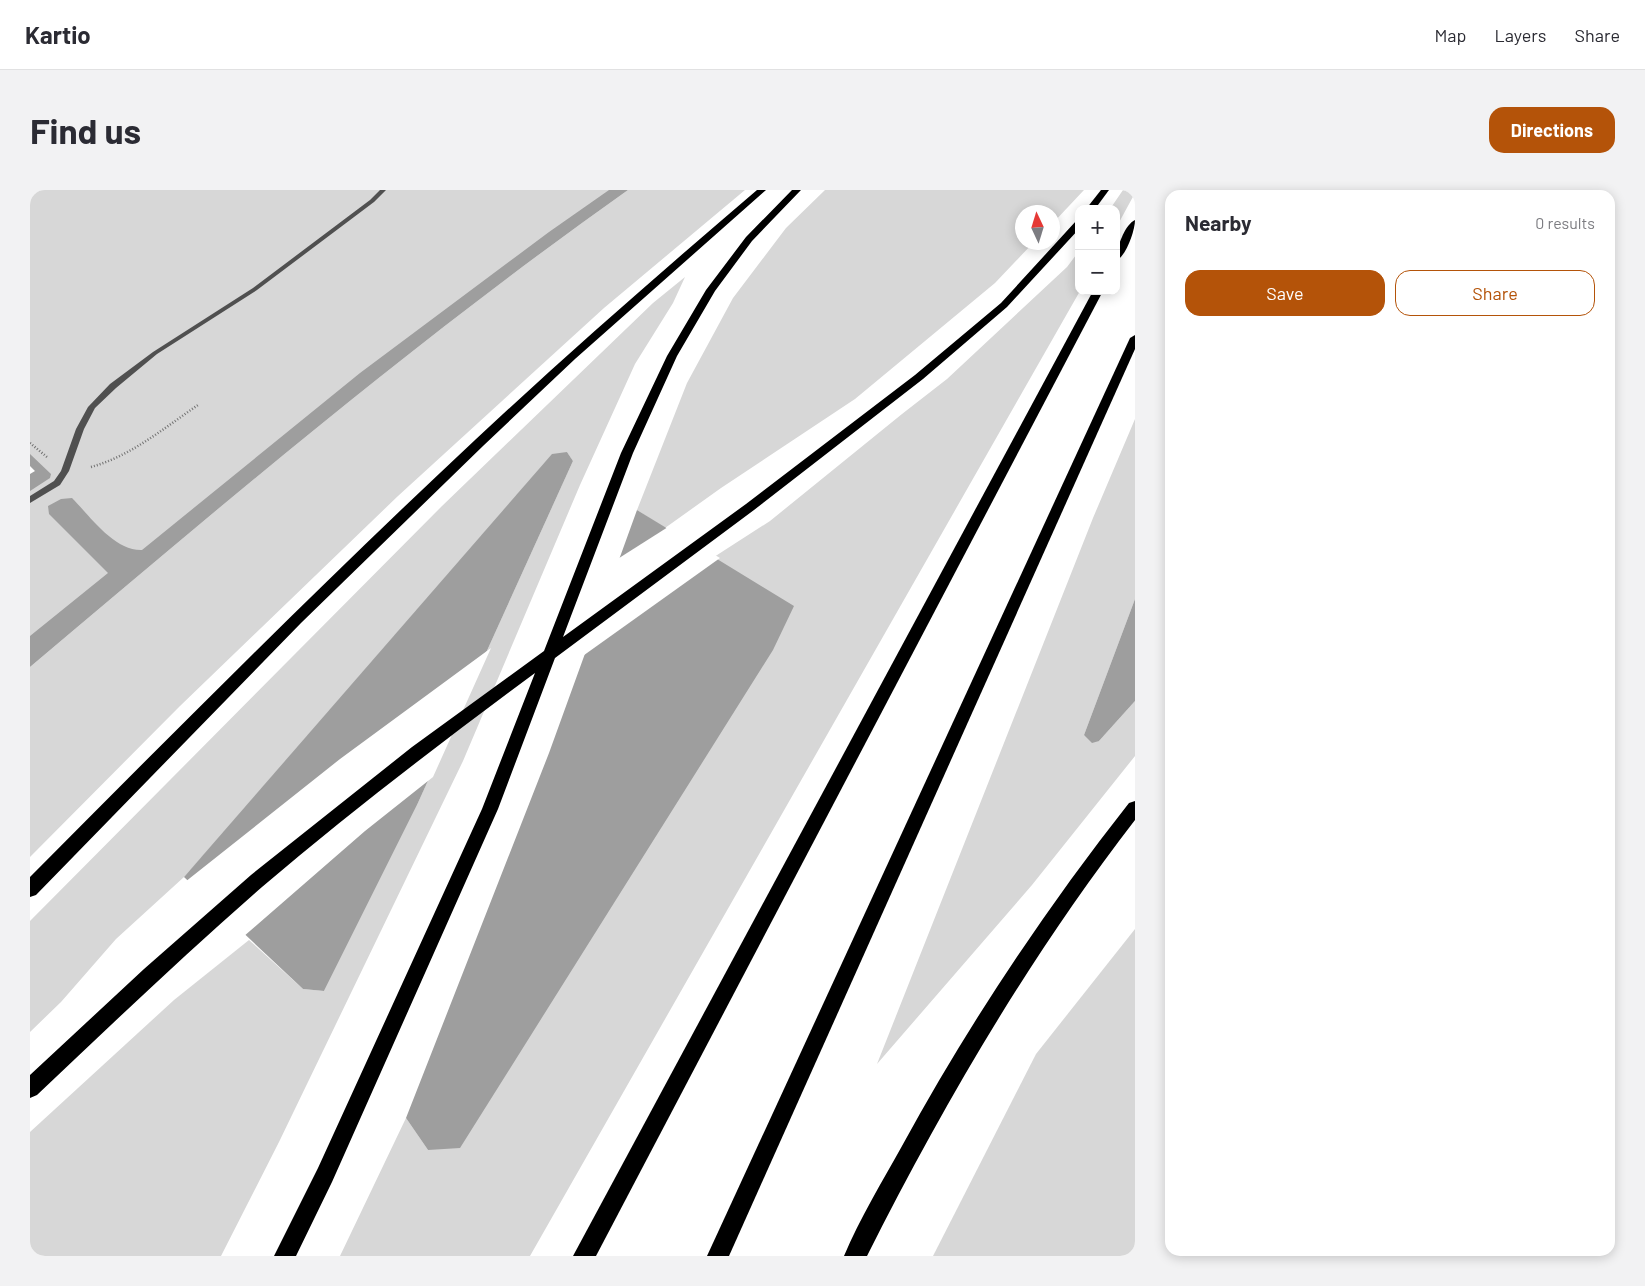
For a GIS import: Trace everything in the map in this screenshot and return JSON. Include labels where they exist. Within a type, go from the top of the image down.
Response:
[{"type":"highway","points":[[30,890],[185,730],[445,475],[596,334],[762,190]]},
{"type":"highway","points":[[285,1256],[324,1175],[490,810],[627,453],[672,356],[710,290],[749,239],[797,190]]},
{"type":"highway","points":[[1093,205],[1105,190]]},
{"type":"highway","points":[[1120,251],[1135,223]]},
{"type":"highway","points":[[30,1088],[150,974],[257,881],[417,752],[750,508],[919,377],[1004,304],[1075,227]]},
{"type":"highway","points":[[584,1256],[1096,295]]},
{"type":"highway","points":[[718,1256],[1135,338]]},
{"type":"highway","points":[[854,1256],[924,1126],[974,1040],[1046,926],[1135,808]]},
{"type":"lane","points":[[30,500],[57,483],[65,471],[80,429],[92,408],[113,386],[155,353],[255,289],[372,201],[383,190]]},
{"type":"path","points":[[65,471],[104,464],[149,438],[198,405]]},
{"type":"shaded area","points":[[30,190],[619,190],[529,256],[30,657],[30,484],[43,476],[30,462]]},
{"type":"shaded area","points":[[609,190],[628,190],[474,303],[399,362],[176,544],[30,667],[30,636],[108,573],[49,514],[48,506],[61,499],[72,498],[112,539],[132,549],[142,550],[360,373],[549,232]]},
{"type":"shaded area","points":[[628,190],[745,190],[604,308],[398,496],[180,706],[30,857],[30,667],[176,544],[399,362],[474,303]]},
{"type":"shaded area","points":[[825,190],[1084,190],[1060,216],[1060,205],[1015,205],[1015,250],[1026,250],[995,283],[855,399],[721,488],[665,528],[637,510],[687,383],[733,298],[786,228]]},
{"type":"shaded area","points":[[1123,190],[1135,190],[1120,221],[1120,205],[1113,205]]},
{"type":"shaded area","points":[[1075,256],[1075,295],[1078,295],[530,1256],[340,1256],[406,1118],[428,1150],[714,557],[770,521],[947,379],[1067,267]]},
{"type":"shaded area","points":[[685,277],[673,303],[635,364],[580,485],[463,761],[279,1142],[221,1256],[30,1256],[30,1132],[174,1000],[249,940],[303,989],[324,991],[417,805],[573,461],[567,452],[184,877],[116,939],[61,1002],[30,1032],[30,921],[442,506],[653,303]]},
{"type":"shaded area","points":[[1135,419],[1135,599],[1084,735],[1099,741],[1135,701],[1135,756],[1032,885],[877,1064],[1093,518]]},
{"type":"shaded area","points":[[567,452],[573,461],[417,805],[324,991],[303,989],[184,877],[552,454]]},
{"type":"shaded area","points":[[30,454],[51,474],[50,478],[30,491],[30,474],[35,471],[30,466]]},
{"type":"shaded area","points":[[637,510],[794,606],[773,650],[460,1148],[428,1150],[406,1118],[549,753]]},
{"type":"shaded area","points":[[1135,599],[1135,701],[1099,741],[1092,743],[1084,735]]},
{"type":"shaded area","points":[[1135,929],[1135,1256],[933,1256],[1036,1054]]},
{"type":"pier","points":[[668,527],[720,558],[580,658],[616,560]]},
{"type":"pier","points":[[491,648],[433,777],[365,831],[243,937],[185,882],[340,759]]}]
